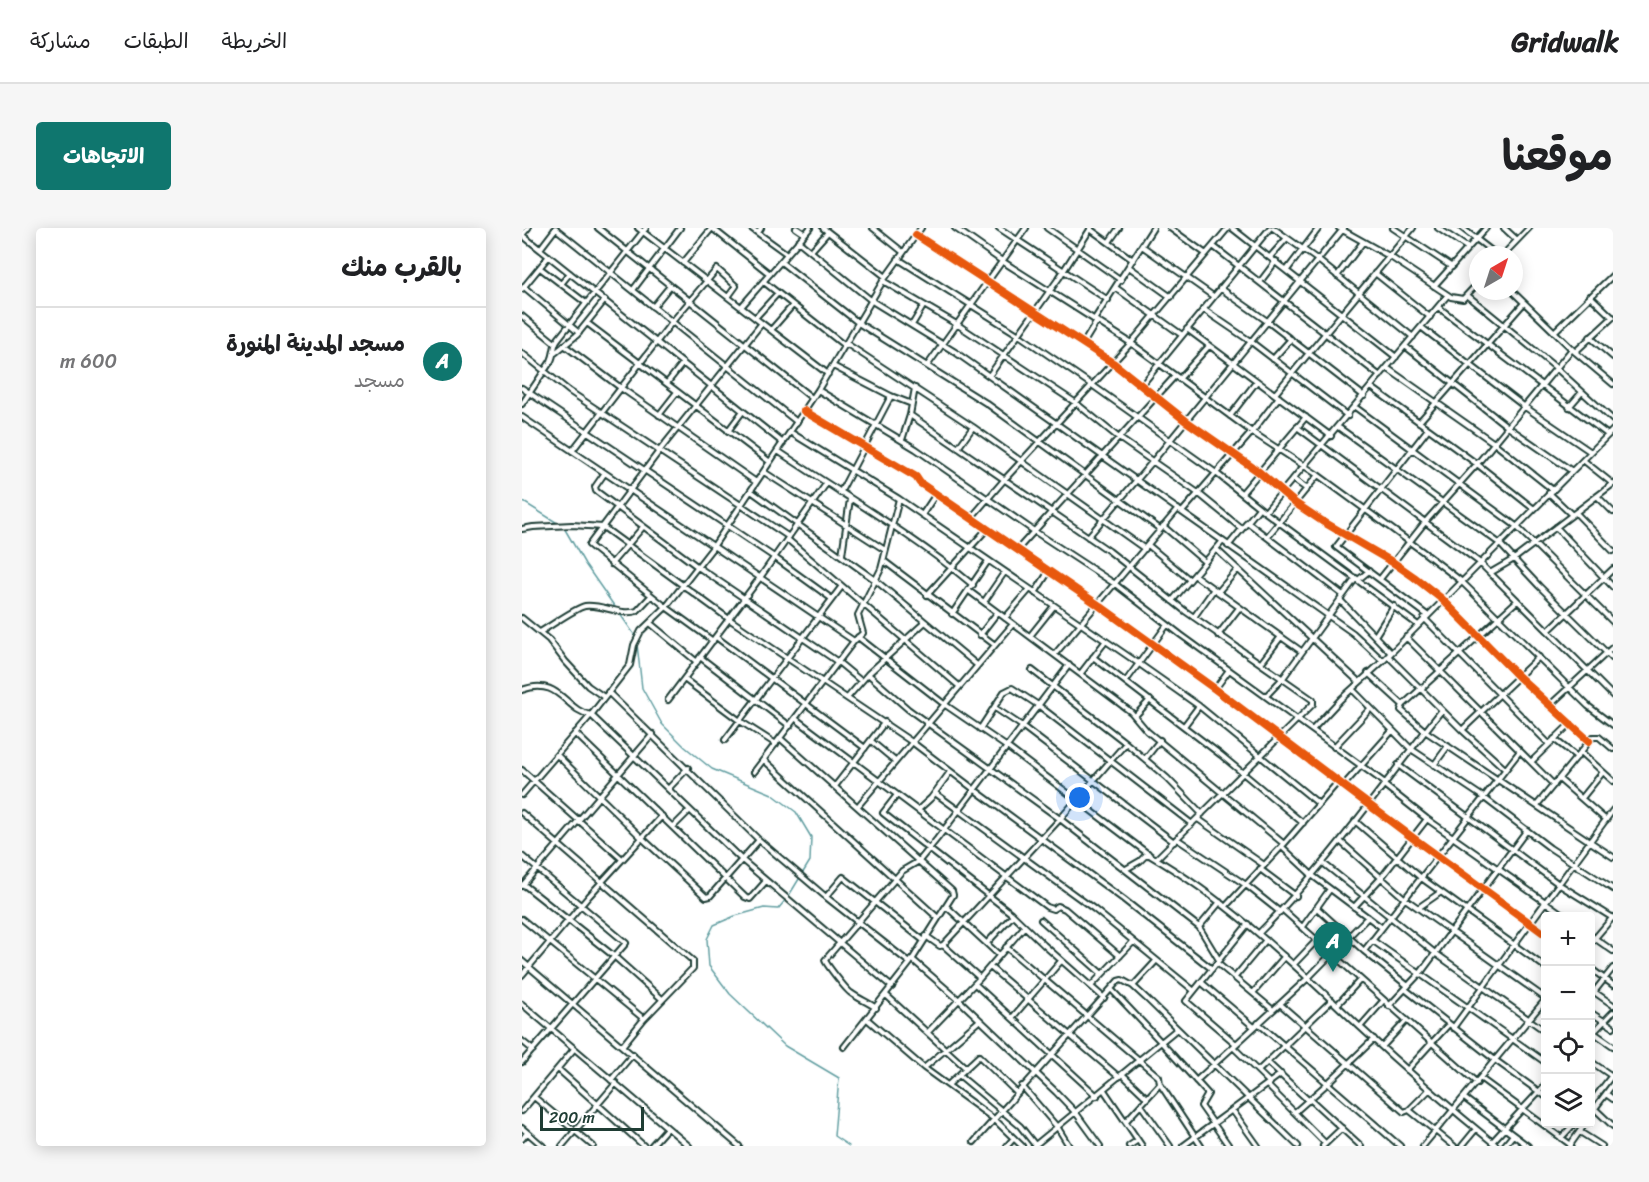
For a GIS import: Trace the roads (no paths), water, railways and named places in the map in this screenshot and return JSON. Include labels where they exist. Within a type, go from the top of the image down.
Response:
[{"type":"street","points":[[528,228],[522,235],[783,443]]},
{"type":"street","points":[[540,249],[556,228],[797,422]]},
{"type":"street","points":[[598,228],[812,398]]},
{"type":"street","points":[[638,228],[645,230],[683,264],[828,374]]},
{"type":"street","points":[[633,290],[680,228]]},
{"type":"street","points":[[683,264],[712,228],[770,274]]},
{"type":"street","points":[[751,228],[788,254]]},
{"type":"street","points":[[758,233],[761,228]]},
{"type":"street","points":[[796,228],[805,234]]},
{"type":"street","points":[[741,307],[810,228]]},
{"type":"street","points":[[823,228],[885,279],[1076,403],[1119,438],[1198,493],[1242,529]]},
{"type":"street","points":[[873,228],[903,252]]},
{"type":"street","points":[[955,228],[1002,261],[1131,343],[1252,432],[1318,475],[1461,581],[1594,711],[1613,725]]},
{"type":"street","points":[[999,228],[1108,300]]},
{"type":"street","points":[[927,366],[1026,228]]},
{"type":"street","points":[[1047,228],[1121,280]]},
{"type":"street","points":[[989,376],[1078,250],[1090,228],[1133,260]]},
{"type":"street","points":[[1109,242],[1119,228]]},
{"type":"street","points":[[1083,344],[1153,228]]},
{"type":"street","points":[[1170,228],[1206,254]]},
{"type":"street","points":[[971,518],[1131,343],[1227,228],[1276,261],[1396,357]]},
{"type":"street","points":[[1141,386],[1271,228],[1318,260],[1413,337]]},
{"type":"street","points":[[1287,270],[1319,228]]},
{"type":"street","points":[[1393,228],[1452,267]]},
{"type":"street","points":[[1055,654],[1162,528],[1198,493],[1252,432],[1291,373],[1413,228]]},
{"type":"street","points":[[1438,228],[1468,248]]},
{"type":"street","points":[[1462,228],[1485,246]]},
{"type":"street","points":[[1434,286],[1486,228]]},
{"type":"street","points":[[1504,228],[1517,240]]},
{"type":"street","points":[[1511,246],[1529,228]]},
{"type":"street","points":[[1088,537],[1170,441],[1342,229],[1389,256],[1448,296],[1460,299],[1467,295],[1555,367],[1613,420]]},
{"type":"street","points":[[555,354],[555,343],[610,271],[645,230]]},
{"type":"street","points":[[522,795],[591,715],[630,665],[636,637],[684,586],[713,547],[818,390],[860,324],[885,279],[918,230],[987,282],[1113,363],[1186,421],[1259,472],[1295,503],[1394,563],[1442,599],[1549,706],[1589,741]]},
{"type":"street","points":[[811,251],[828,232]]},
{"type":"street","points":[[1270,257],[1287,238]]},
{"type":"street","points":[[522,245],[527,239]]},
{"type":"street","points":[[798,241],[872,301],[943,344],[1058,423],[1222,542],[1356,635],[1383,661]]},
{"type":"street","points":[[1337,276],[1363,242]]},
{"type":"street","points":[[1142,246],[1213,296]]},
{"type":"street","points":[[1213,246],[1380,376]]},
{"type":"street","points":[[549,256],[523,288],[579,333]]},
{"type":"street","points":[[898,259],[1019,335],[1092,385],[1216,473],[1259,508],[1418,625]]},
{"type":"street","points":[[1259,282],[1276,261]]},
{"type":"street","points":[[781,262],[860,324],[993,408],[1120,501],[1162,528],[1205,562]]},
{"type":"street","points":[[1129,267],[1171,297]]},
{"type":"street","points":[[540,268],[586,303]]},
{"type":"street","points":[[572,451],[672,322],[706,280],[719,269],[736,286],[728,297]]},
{"type":"street","points":[[561,284],[570,273]]},
{"type":"street","points":[[1375,273],[1430,317]]},
{"type":"street","points":[[1554,332],[1613,275]]},
{"type":"street","points":[[522,276],[528,281]]},
{"type":"street","points":[[764,282],[846,345],[973,426],[1190,580]]},
{"type":"street","points":[[653,307],[670,286]]},
{"type":"street","points":[[1116,288],[1182,335]]},
{"type":"street","points":[[1220,288],[1267,321],[1364,396]]},
{"type":"street","points":[[755,318],[778,293]]},
{"type":"street","points":[[1265,512],[1448,296]]},
{"type":"street","points":[[1380,579],[1426,521],[1525,407],[1555,367],[1613,317],[1590,296]]},
{"type":"street","points":[[522,404],[555,354],[579,333],[605,300]]},
{"type":"street","points":[[1521,300],[1573,350],[1613,384]]},
{"type":"street","points":[[1419,422],[1524,303]]},
{"type":"street","points":[[771,330],[793,305]]},
{"type":"street","points":[[912,325],[924,305]]},
{"type":"street","points":[[1438,307],[1608,435]]},
{"type":"street","points":[[1203,309],[1250,341],[1348,416]]},
{"type":"street","points":[[522,316],[555,343]]},
{"type":"street","points":[[587,323],[770,462]]},
{"type":"street","points":[[762,323],[660,450],[588,545],[666,607],[807,704],[865,748]]},
{"type":"street","points":[[1421,327],[1525,407],[1591,452]]},
{"type":"street","points":[[1187,329],[1331,436]]},
{"type":"street","points":[[1590,337],[1613,357]]},
{"type":"street","points":[[1273,359],[1291,339]]},
{"type":"street","points":[[564,345],[756,483]]},
{"type":"street","points":[[1017,550],[1137,418],[1209,346]]},
{"type":"street","points":[[1405,346],[1508,427],[1572,471]]},
{"type":"street","points":[[522,352],[544,372],[742,504],[788,538],[959,686]]},
{"type":"street","points":[[667,383],[683,363]]},
{"type":"street","points":[[833,366],[912,405]]},
{"type":"street","points":[[1388,368],[1494,443],[1551,491],[1613,551]]},
{"type":"street","points":[[1230,416],[1257,381]]},
{"type":"street","points":[[1371,387],[1477,464],[1534,509]]},
{"type":"street","points":[[522,388],[774,557],[832,599]]},
{"type":"street","points":[[902,440],[915,388]]},
{"type":"street","points":[[818,390],[902,440],[1114,584],[1384,784],[1427,819],[1559,912]]},
{"type":"street","points":[[659,415],[677,392]]},
{"type":"street","points":[[1569,407],[1582,392]]},
{"type":"street","points":[[840,493],[891,396]]},
{"type":"street","points":[[1355,407],[1516,526],[1613,622]]},
{"type":"street","points":[[728,431],[743,411]]},
{"type":"street","points":[[804,411],[916,477],[920,483],[1097,604],[1541,931]]},
{"type":"street","points":[[910,415],[1088,537],[1218,635],[1283,678],[1314,702],[1223,795],[1156,859]]},
{"type":"street","points":[[522,417],[854,641]]},
{"type":"street","points":[[1242,493],[1306,417]]},
{"type":"street","points":[[958,448],[973,426]]},
{"type":"street","points":[[1297,427],[1479,562],[1613,696]]},
{"type":"street","points":[[1338,427],[1499,543],[1566,614],[1613,659]]},
{"type":"street","points":[[1428,429],[1336,547],[1426,616],[1549,744]]},
{"type":"street","points":[[1312,730],[1613,430]]},
{"type":"street","points":[[790,432],[899,499],[1138,663],[1198,706],[1319,804]]},
{"type":"street","points":[[778,451],[850,500],[892,525],[952,567],[972,585]]},
{"type":"street","points":[[1490,573],[1514,559],[1613,484],[1583,460]]},
{"type":"street","points":[[764,472],[885,550]]},
{"type":"street","points":[[604,474],[595,489],[618,508],[698,567],[803,637],[861,681]]},
{"type":"street","points":[[1267,537],[1318,475]]},
{"type":"street","points":[[1293,479],[1307,489]]},
{"type":"street","points":[[668,700],[759,579],[826,484]]},
{"type":"street","points":[[751,491],[875,580],[977,665]]},
{"type":"street","points":[[922,515],[936,494]]},
{"type":"street","points":[[1597,496],[1613,512]]},
{"type":"street","points":[[754,772],[862,633],[858,615],[883,560],[899,499]]},
{"type":"street","points":[[842,555],[848,527],[850,500]]},
{"type":"street","points":[[1228,546],[1259,508]]},
{"type":"street","points":[[1247,522],[1344,595]]},
{"type":"street","points":[[522,529],[533,526],[603,526],[729,619],[885,722],[1042,838],[1212,969]]},
{"type":"street","points":[[611,564],[643,527]]},
{"type":"street","points":[[1556,527],[1613,587]]},
{"type":"street","points":[[927,595],[987,529]]},
{"type":"street","points":[[1172,601],[1222,542]]},
{"type":"street","points":[[1216,549],[1359,682]]},
{"type":"street","points":[[883,560],[995,645]]},
{"type":"street","points":[[952,614],[988,561]]},
{"type":"street","points":[[1194,617],[1216,590],[1238,569]]},
{"type":"street","points":[[1548,631],[1613,569]]},
{"type":"street","points":[[1035,593],[1049,571]]},
{"type":"street","points":[[1266,696],[1283,678],[1357,579],[1369,571]]},
{"type":"street","points":[[984,602],[1004,573]]},
{"type":"street","points":[[1194,575],[1301,651]]},
{"type":"street","points":[[725,740],[842,586]]},
{"type":"street","points":[[1005,618],[1030,589]]},
{"type":"street","points":[[969,591],[1136,716],[1147,731],[1283,845],[1312,876],[1381,927]]},
{"type":"street","points":[[540,632],[576,609],[585,606],[624,612],[637,611],[651,596]]},
{"type":"street","points":[[1340,600],[1421,689],[1505,769]]},
{"type":"street","points":[[1517,601],[1440,670],[1401,710],[1425,731],[1613,857]]},
{"type":"street","points":[[1030,636],[1054,606]]},
{"type":"street","points":[[1375,636],[1394,606]]},
{"type":"street","points":[[1218,635],[1239,608]]},
{"type":"street","points":[[981,634],[997,613]]},
{"type":"street","points":[[522,618],[549,640],[588,686],[604,698]]},
{"type":"street","points":[[650,623],[697,662]]},
{"type":"street","points":[[847,698],[868,674],[924,623]]},
{"type":"street","points":[[858,806],[1013,624]]},
{"type":"street","points":[[1126,681],[1167,625]]},
{"type":"street","points":[[858,637],[944,704],[1007,747],[1076,801],[1226,906],[1294,964],[1429,1090],[1497,1146]]},
{"type":"street","points":[[1406,637],[1554,785]]},
{"type":"street","points":[[1260,663],[1280,638]]},
{"type":"street","points":[[1081,673],[1106,642]]},
{"type":"street","points":[[1549,706],[1613,647]]},
{"type":"street","points":[[700,657],[790,726]]},
{"type":"street","points":[[1093,657],[1184,726],[1303,823]]},
{"type":"street","points":[[1462,730],[1539,657]]},
{"type":"street","points":[[876,1008],[851,993],[826,965],[826,958],[906,867],[919,861],[1070,665]]},
{"type":"street","points":[[1032,670],[1054,685],[1145,759],[1202,814]]},
{"type":"street","points":[[1215,689],[1229,670]]},
{"type":"street","points":[[1368,673],[1404,705]]},
{"type":"street","points":[[868,674],[892,697],[1060,819],[1199,927],[1218,961],[1273,1010]]},
{"type":"street","points":[[684,679],[740,721],[776,744]]},
{"type":"street","points":[[522,690],[529,687],[544,687],[567,699],[582,712],[591,715],[742,860],[892,987]]},
{"type":"street","points":[[980,729],[1004,692],[1012,688],[1111,760],[1192,824]]},
{"type":"street","points":[[1352,689],[1411,749],[1613,889]]},
{"type":"street","points":[[608,692],[759,840],[857,922],[959,1000],[1076,1113],[1098,1145]]},
{"type":"street","points":[[1136,716],[1150,700]]},
{"type":"street","points":[[1184,726],[1198,706]]},
{"type":"street","points":[[995,708],[1175,840],[1281,911],[1477,1083]]},
{"type":"street","points":[[1334,747],[1370,709]]},
{"type":"street","points":[[1259,933],[1296,896],[1442,710]]},
{"type":"street","points":[[796,719],[1007,878],[1051,909],[1058,906],[1065,909],[1120,956]]},
{"type":"street","points":[[836,786],[885,722]]},
{"type":"street","points":[[1531,762],[1570,724]]},
{"type":"street","points":[[1343,786],[1392,731]]},
{"type":"street","points":[[575,733],[748,898],[766,881]]},
{"type":"street","points":[[653,734],[522,884],[615,957],[662,999]]},
{"type":"street","points":[[1537,805],[1589,741],[1596,736],[1613,749]]},
{"type":"street","points":[[781,739],[876,822],[952,891],[953,895],[911,962],[844,1047]]},
{"type":"street","points":[[1554,739],[1576,757]]},
{"type":"street","points":[[1145,759],[1160,740]]},
{"type":"street","points":[[871,741],[895,761]]},
{"type":"street","points":[[943,945],[1007,878],[1126,743]]},
{"type":"street","points":[[1434,765],[1448,746]]},
{"type":"street","points":[[1364,951],[1520,751]]},
{"type":"street","points":[[1581,752],[1613,781]]},
{"type":"street","points":[[557,754],[706,897],[710,896],[759,840]]},
{"type":"street","points":[[764,760],[938,918]]},
{"type":"street","points":[[1398,765],[1560,885],[1613,917],[1595,939],[1613,951]]},
{"type":"street","points":[[668,789],[688,768]]},
{"type":"street","points":[[522,770],[622,860]]},
{"type":"street","points":[[918,810],[935,793],[950,772]]},
{"type":"street","points":[[1582,798],[1603,772]]},
{"type":"street","points":[[1559,779],[1610,818]]},
{"type":"street","points":[[1226,906],[1338,782]]},
{"type":"street","points":[[935,793],[1094,909],[1193,990]]},
{"type":"street","points":[[876,822],[897,795]]},
{"type":"street","points":[[674,828],[690,810]]},
{"type":"street","points":[[1407,1070],[1469,1007],[1610,818],[1613,810]]},
{"type":"street","points":[[522,813],[693,961],[693,968],[644,1019],[623,1046]]},
{"type":"street","points":[[883,813],[1013,915],[1104,998]]},
{"type":"street","points":[[522,975],[662,816]]},
{"type":"street","points":[[1198,819],[1264,865]]},
{"type":"street","points":[[1354,907],[1381,878],[1427,819]]},
{"type":"street","points":[[1355,821],[1420,877],[1544,966]]},
{"type":"street","points":[[1389,1006],[1420,973],[1527,830]]},
{"type":"street","points":[[1340,841],[1404,898],[1541,996]]},
{"type":"street","points":[[1126,869],[1148,853]]},
{"type":"street","points":[[522,856],[625,942],[625,946],[522,1062]]},
{"type":"street","points":[[1323,863],[1435,953],[1541,1027]]},
{"type":"street","points":[[1260,869],[1296,896]]},
{"type":"street","points":[[826,897],[843,877],[925,938],[940,946],[943,945],[980,978]]},
{"type":"street","points":[[1302,928],[1330,889]]},
{"type":"street","points":[[1418,908],[1441,892]]},
{"type":"street","points":[[1199,927],[1220,902]]},
{"type":"street","points":[[946,906],[999,955]]},
{"type":"street","points":[[1317,908],[1451,1026],[1539,1092]]},
{"type":"street","points":[[987,943],[1013,915]]},
{"type":"street","points":[[1196,1081],[1308,978],[1368,917]]},
{"type":"street","points":[[522,920],[644,1019]]},
{"type":"street","points":[[1041,920],[1102,974]]},
{"type":"street","points":[[1248,924],[1193,990],[1187,1002],[1234,1045],[1324,1145],[1342,1128]]},
{"type":"street","points":[[928,1032],[975,984],[1024,927]]},
{"type":"street","points":[[1235,977],[1266,940]]},
{"type":"street","points":[[1372,940],[1541,1059]]},
{"type":"street","points":[[1294,964],[1316,941]]},
{"type":"street","points":[[1091,986],[1133,942]]},
{"type":"street","points":[[1006,947],[1159,1077],[1160,1084],[1201,1146]]},
{"type":"street","points":[[1253,993],[1285,956]]},
{"type":"street","points":[[1012,1018],[1061,961]]},
{"type":"street","points":[[1133,986],[1156,961]]},
{"type":"street","points":[[522,962],[739,1146]]},
{"type":"street","points":[[990,967],[1069,1036],[1147,1098]]},
{"type":"street","points":[[1595,987],[1613,968]]},
{"type":"street","points":[[1595,972],[1613,985]]},
{"type":"street","points":[[974,1142],[1022,1086],[1120,980],[1133,986],[1298,1146]]},
{"type":"street","points":[[1337,1005],[1360,981]]},
{"type":"street","points":[[1201,982],[1254,1027]]},
{"type":"street","points":[[975,984],[1097,1096]]},
{"type":"street","points":[[1111,989],[1208,1094],[1201,1105],[1229,1146]]},
{"type":"street","points":[[1595,992],[1613,1005]]},
{"type":"street","points":[[886,995],[966,1068]]},
{"type":"street","points":[[1258,1071],[1332,1000]]},
{"type":"street","points":[[1360,1027],[1383,1001]]},
{"type":"street","points":[[522,1004],[689,1146]]},
{"type":"street","points":[[1280,1004],[1402,1111],[1409,1110],[1429,1090]]},
{"type":"street","points":[[1423,1146],[1541,1004]]},
{"type":"street","points":[[1595,1030],[1613,1012]]},
{"type":"street","points":[[1595,1015],[1613,1027]]},
{"type":"street","points":[[867,1019],[924,1068],[994,1119],[1022,1146]]},
{"type":"street","points":[[924,1068],[980,1020]]},
{"type":"street","points":[[1382,1047],[1406,1021]]},
{"type":"street","points":[[1258,1023],[1400,1146]]},
{"type":"street","points":[[959,1075],[1024,1130],[1038,1145],[1177,1029]]},
{"type":"street","points":[[1595,1035],[1613,1046]]},
{"type":"street","points":[[1295,1112],[1374,1039]]},
{"type":"street","points":[[522,1041],[533,1050]]},
{"type":"street","points":[[522,1111],[574,1049]]},
{"type":"street","points":[[611,1080],[633,1054]]},
{"type":"street","points":[[948,1085],[981,1057],[1017,1093]]},
{"type":"street","points":[[1268,1062],[1361,1146]]},
{"type":"street","points":[[1595,1065],[1612,1075],[1595,1094]]},
{"type":"street","points":[[558,1069],[644,1146]]},
{"type":"street","points":[[1183,1146],[1281,1074]]},
{"type":"street","points":[[1480,1078],[1570,1145],[1582,1128]]},
{"type":"street","points":[[562,1146],[616,1083]]},
{"type":"street","points":[[1126,1121],[1160,1084]]},
{"type":"street","points":[[1613,1084],[1595,1109],[1613,1126]]},
{"type":"street","points":[[1022,1086],[1058,1128],[1069,1146]]},
{"type":"street","points":[[1104,1090],[1142,1146]]},
{"type":"street","points":[[1492,1142],[1541,1090]]},
{"type":"street","points":[[1606,1094],[1613,1099]]},
{"type":"street","points":[[534,1096],[593,1146]]},
{"type":"street","points":[[1464,1098],[1528,1146]]},
{"type":"street","points":[[1141,1105],[1170,1146]]},
{"type":"street","points":[[1409,1110],[1454,1146]]},
{"type":"street","points":[[1233,1111],[1258,1146]]},
{"type":"street","points":[[522,1128],[543,1146]]},
{"type":"street","points":[[651,1146],[667,1128]]},
{"type":"street","points":[[1561,1138],[1570,1128]]},
{"type":"street","points":[[1462,1146],[1476,1130]]},
{"type":"street","points":[[1580,1132],[1602,1146]]},
{"type":"street","points":[[522,1139],[527,1133]]},
{"type":"street","points":[[1504,1146],[1513,1135]]},
{"type":"street","points":[[1006,1146],[1014,1138]]},
{"type":"street","points":[[1129,1146],[1138,1140]]},
{"type":"waterway","points":[[522,501],[559,524]]},
{"type":"waterway","points":[[563,526],[585,564],[617,610]]},
{"type":"waterway","points":[[620,614],[636,637]]},
{"type":"waterway","points":[[637,644],[642,688],[662,724],[712,769],[772,794],[796,812],[811,837],[810,861],[778,909],[764,908],[714,925],[707,939],[709,966],[730,994],[785,1046],[839,1078],[834,1136],[849,1146]]},
{"type":"place","name":"مسجد المدينة المنورة","points":[[1333,972]]}]
